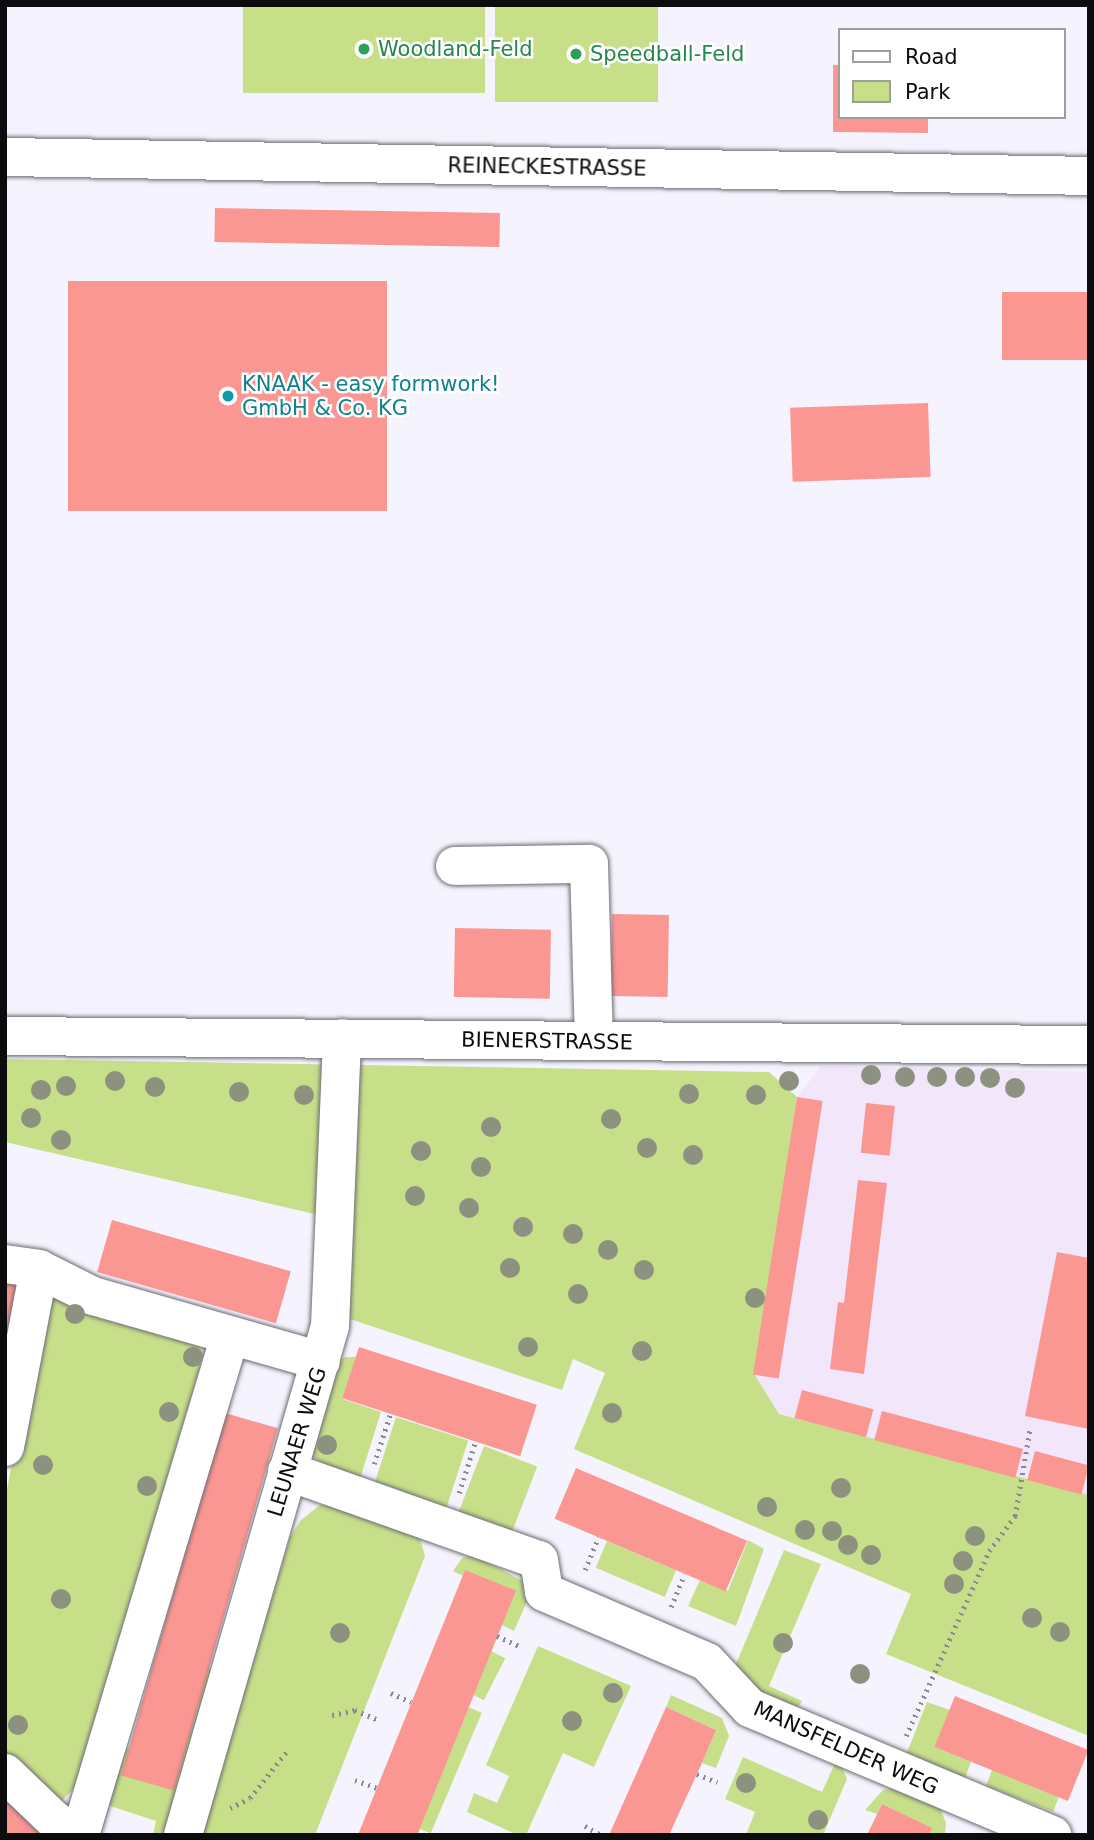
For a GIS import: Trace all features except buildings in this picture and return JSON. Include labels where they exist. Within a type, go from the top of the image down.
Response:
[{"type":"street","name":"REINECKESTRASSE","points":[[5,157],[1089,176]]},
{"type":"street","points":[[455,866],[589,864],[594,1041]]},
{"type":"street","name":"BIENERSTRASSE","points":[[5,1035],[1089,1045]]},
{"type":"street","name":"LEUNAER WEG","points":[[188,1818],[330,1326],[342,1038]]},
{"type":"street","points":[[5,1447],[22,1267],[93,1296],[321,1361]]},
{"type":"street","points":[[5,1773],[54,1820],[78,1835],[230,1336]]},
{"type":"street","name":"MANSFELDER WEG","points":[[287,1471],[539,1560],[544,1592],[707,1662],[750,1708],[815,1721],[891,1768],[1052,1835]]},
{"type":"path","points":[[363,1498],[390,1415]]},
{"type":"path","points":[[891,1768],[989,1551],[1014,1516],[1030,1428]]},
{"type":"path","points":[[448,1528],[475,1443]]},
{"type":"path","points":[[497,1636],[522,1647]]},
{"type":"path","points":[[391,1693],[411,1702]]},
{"type":"path","points":[[332,1714],[355,1710],[379,1720]]},
{"type":"path","points":[[188,1818],[238,1806],[250,1798],[287,1751]]},
{"type":"path","points":[[697,1774],[717,1782]]},
{"type":"path","points":[[355,1780],[377,1788]]},
{"type":"path","points":[[585,1826],[601,1835]]},
{"type":"shaded area","points":[[821,1066],[1089,1072],[1089,1496],[779,1414],[755,1375],[797,1097]]},
{"type":"green space","name":"Woodland-Feld","points":[[243,5],[485,5],[485,93],[243,93]]},
{"type":"green space","name":"Speedball-Feld","points":[[495,5],[658,5],[658,102],[495,102]]},
{"type":"green space","points":[[5,1059],[769,1072],[797,1097],[755,1375],[779,1414],[1089,1495],[1089,1736],[886,1654],[911,1594],[574,1449],[605,1373],[573,1359],[562,1390],[344,1317],[349,1222],[5,1142]]},
{"type":"green space","points":[[45,1287],[199,1345],[204,1354],[74,1788],[57,1806],[5,1762],[5,1500]]},
{"type":"green space","points":[[345,1357],[357,1357],[343,1399],[381,1412],[359,1482],[323,1466],[313,1455],[335,1363]]},
{"type":"green space","points":[[396,1417],[468,1440],[446,1509],[374,1485]]},
{"type":"green space","points":[[484,1446],[537,1466],[512,1533],[459,1512]]},
{"type":"green space","points":[[320,1505],[334,1506],[419,1535],[425,1556],[315,1835],[201,1835],[290,1537],[301,1520]]},
{"type":"green space","points":[[748,1540],[764,1549],[736,1626],[688,1606],[700,1580],[728,1591]]},
{"type":"green space","points":[[607,1541],[676,1570],[665,1597],[596,1568]]},
{"type":"green space","points":[[784,1550],[821,1564],[769,1686],[802,1701],[795,1712],[738,1688],[733,1671]]},
{"type":"green space","points":[[473,1555],[527,1583],[530,1595],[514,1631],[502,1625],[465,1571],[463,1576],[453,1571],[462,1558]]},
{"type":"green space","points":[[538,1646],[631,1686],[594,1767],[563,1753],[526,1835],[518,1835],[467,1812],[474,1793],[497,1803],[509,1776],[486,1765]]},
{"type":"green space","points":[[491,1651],[505,1658],[484,1700],[470,1693]]},
{"type":"green space","points":[[205,1667],[218,1671],[169,1835],[153,1835],[156,1821],[98,1802],[107,1770]]},
{"type":"green space","points":[[671,1695],[722,1718],[729,1736],[716,1768],[702,1763],[716,1730],[666,1707]]},
{"type":"green space","points":[[927,1702],[950,1710],[935,1747],[971,1762],[965,1778],[906,1755]]},
{"type":"green space","points":[[468,1707],[482,1713],[431,1833],[417,1828]]},
{"type":"green space","points":[[743,1757],[822,1792],[835,1763],[841,1765],[847,1779],[823,1835],[746,1835],[755,1812],[725,1799]]},
{"type":"green space","points":[[992,1770],[1059,1796],[1053,1812],[986,1786]]},
{"type":"green space","points":[[898,1787],[938,1803],[946,1823],[945,1835],[929,1835],[931,1828],[882,1804],[877,1814],[865,1810],[883,1790]]},
{"type":"place","name":"Woodland-Feld","points":[[364,49]]},
{"type":"place","name":"Speedball-Feld","points":[[576,54]]},
{"type":"place","name":"KNAAK - easy formwork! GmbH & Co. KG","points":[[228,396]]}]
